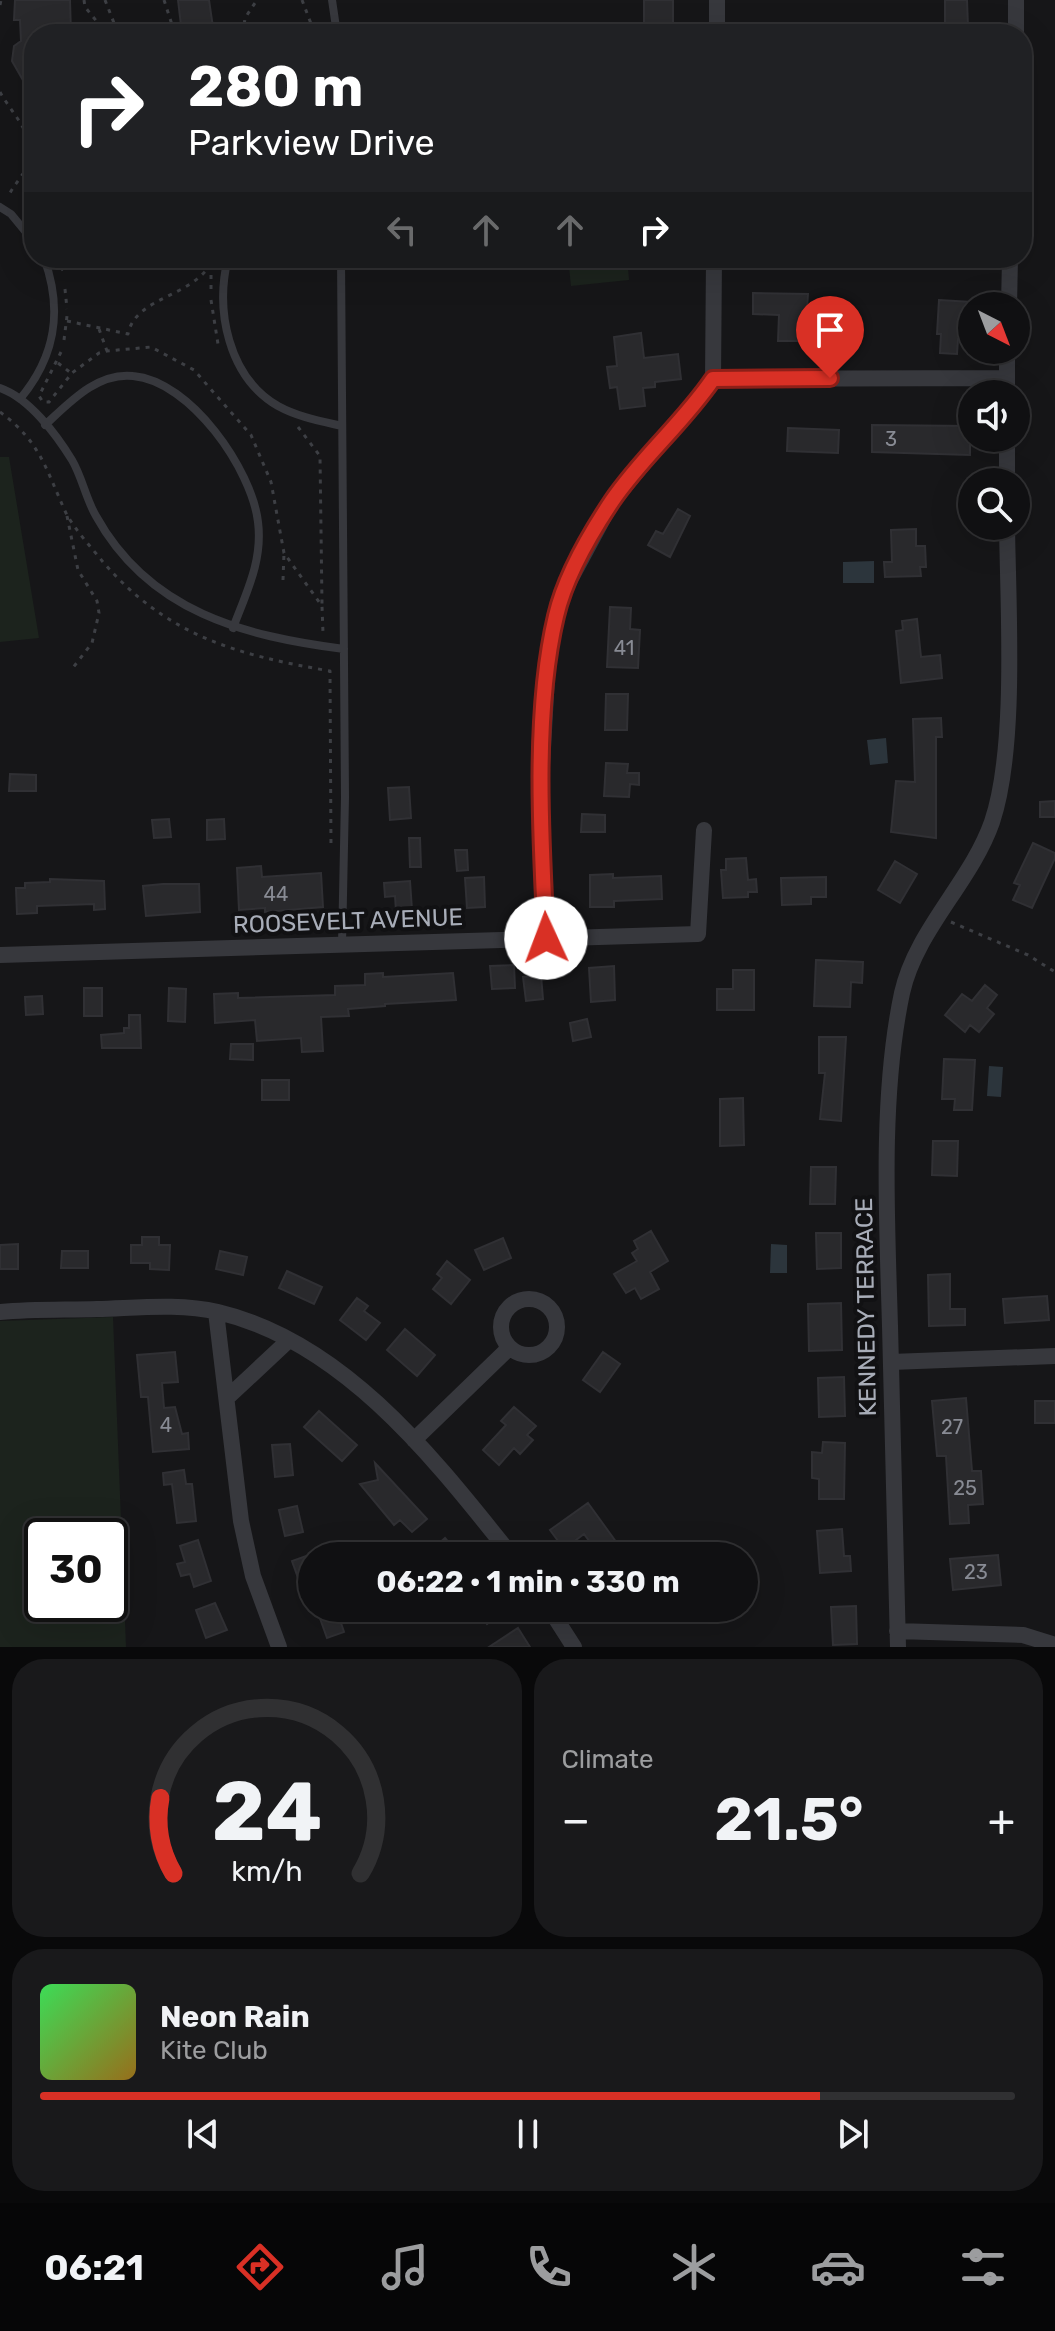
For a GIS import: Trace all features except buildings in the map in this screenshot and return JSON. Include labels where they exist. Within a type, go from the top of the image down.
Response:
[{"type":"street","points":[[717,0],[717,24]]},
{"type":"street","points":[[1016,0],[1016,24]]},
{"type":"street","points":[[546,938],[540,802],[548,659],[556,615],[563,593],[612,502],[713,379],[714,268]]},
{"type":"street","points":[[1009,292],[1010,268]]},
{"type":"street","points":[[713,379],[958,385]]},
{"type":"street","name":"KENNEDY TERRACE","points":[[897,1639],[887,1206],[889,1124],[902,991],[938,916],[971,867],[992,821],[1006,716],[1007,540]]},
{"type":"street","name":"ROOSEVELT AVENUE","points":[[0,955],[698,934],[704,830]]},
{"type":"street","points":[[0,1312],[164,1307],[216,1312],[270,1330],[359,1389],[414,1440],[500,1542]]},
{"type":"street","points":[[216,1312],[241,1521],[253,1576],[279,1647]]},
{"type":"street","points":[[228,1397],[289,1340]]},
{"type":"street","points":[[414,1440],[508,1349]]},
{"type":"street","points":[[891,1362],[1055,1356]]},
{"type":"street","points":[[558,1622],[574,1647]]},
{"type":"street","points":[[897,1639],[1023,1635],[1055,1645]]},
{"type":"lane","points":[[332,0],[336,24]]},
{"type":"lane","points":[[1,207],[24,230]]},
{"type":"lane","points":[[20,399],[46,359],[56,321],[53,282],[48,268]]},
{"type":"lane","points":[[225,268],[222,280],[225,324],[239,365],[252,384],[278,406],[307,419],[342,426]]},
{"type":"lane","points":[[341,268],[344,649],[342,945]]},
{"type":"lane","points":[[45,425],[80,393],[106,380],[133,375],[156,383],[183,399],[201,416],[236,462],[250,490],[258,522],[259,555],[233,628]]},
{"type":"lane","points":[[0,388],[20,399],[73,461],[97,519],[125,556],[182,603],[233,628],[284,641],[344,649]]},
{"type":"path","points":[[84,0],[89,13],[98,24]]},
{"type":"path","points":[[105,0],[115,24]]},
{"type":"path","points":[[164,0],[172,24]]},
{"type":"path","points":[[244,24],[257,0]]},
{"type":"path","points":[[302,0],[311,24]]},
{"type":"path","points":[[0,92],[24,127]]},
{"type":"path","points":[[1,207],[24,171]]},
{"type":"path","points":[[60,268],[67,321],[58,363],[39,396],[43,402],[49,402],[72,373],[99,353],[107,351],[151,347],[194,370],[251,435],[271,482],[284,553],[283,580]]},
{"type":"path","points":[[133,347],[128,334],[137,313],[190,285],[208,268]]},
{"type":"path","points":[[211,268],[214,334],[222,356]]},
{"type":"path","points":[[67,321],[128,334]]},
{"type":"path","points":[[99,329],[107,351]]},
{"type":"path","points":[[58,363],[72,373]]},
{"type":"path","points":[[0,412],[36,446],[67,514],[78,570],[97,601],[99,613],[92,643],[72,669]]},
{"type":"path","points":[[290,424],[310,438],[320,456],[323,633]]},
{"type":"path","points":[[67,514],[127,590],[160,615],[211,643],[266,660],[330,671],[331,856]]},
{"type":"path","points":[[284,553],[322,606]]},
{"type":"path","points":[[938,916],[1028,955],[1055,972]]},
{"type":"shaded area","points":[[569,268],[628,268],[629,280],[571,286]]},
{"type":"shaded area","points":[[0,457],[9,457],[39,638],[0,642]]},
{"type":"shaded area","points":[[874,561],[874,583],[843,583],[843,562]]},
{"type":"shaded area","points":[[886,738],[888,763],[870,765],[867,740]]},
{"type":"shaded area","points":[[989,1066],[1003,1067],[1001,1097],[987,1096]]},
{"type":"shaded area","points":[[771,1244],[787,1245],[787,1273],[770,1273]]},
{"type":"shaded area","points":[[113,1317],[121,1518],[24,1518],[24,1622],[125,1622],[126,1647],[0,1647],[0,1321]]},
{"type":"route","points":[[546,938],[540,802],[548,659],[563,593],[612,502],[640,464],[699,399],[713,379],[830,378]]}]
